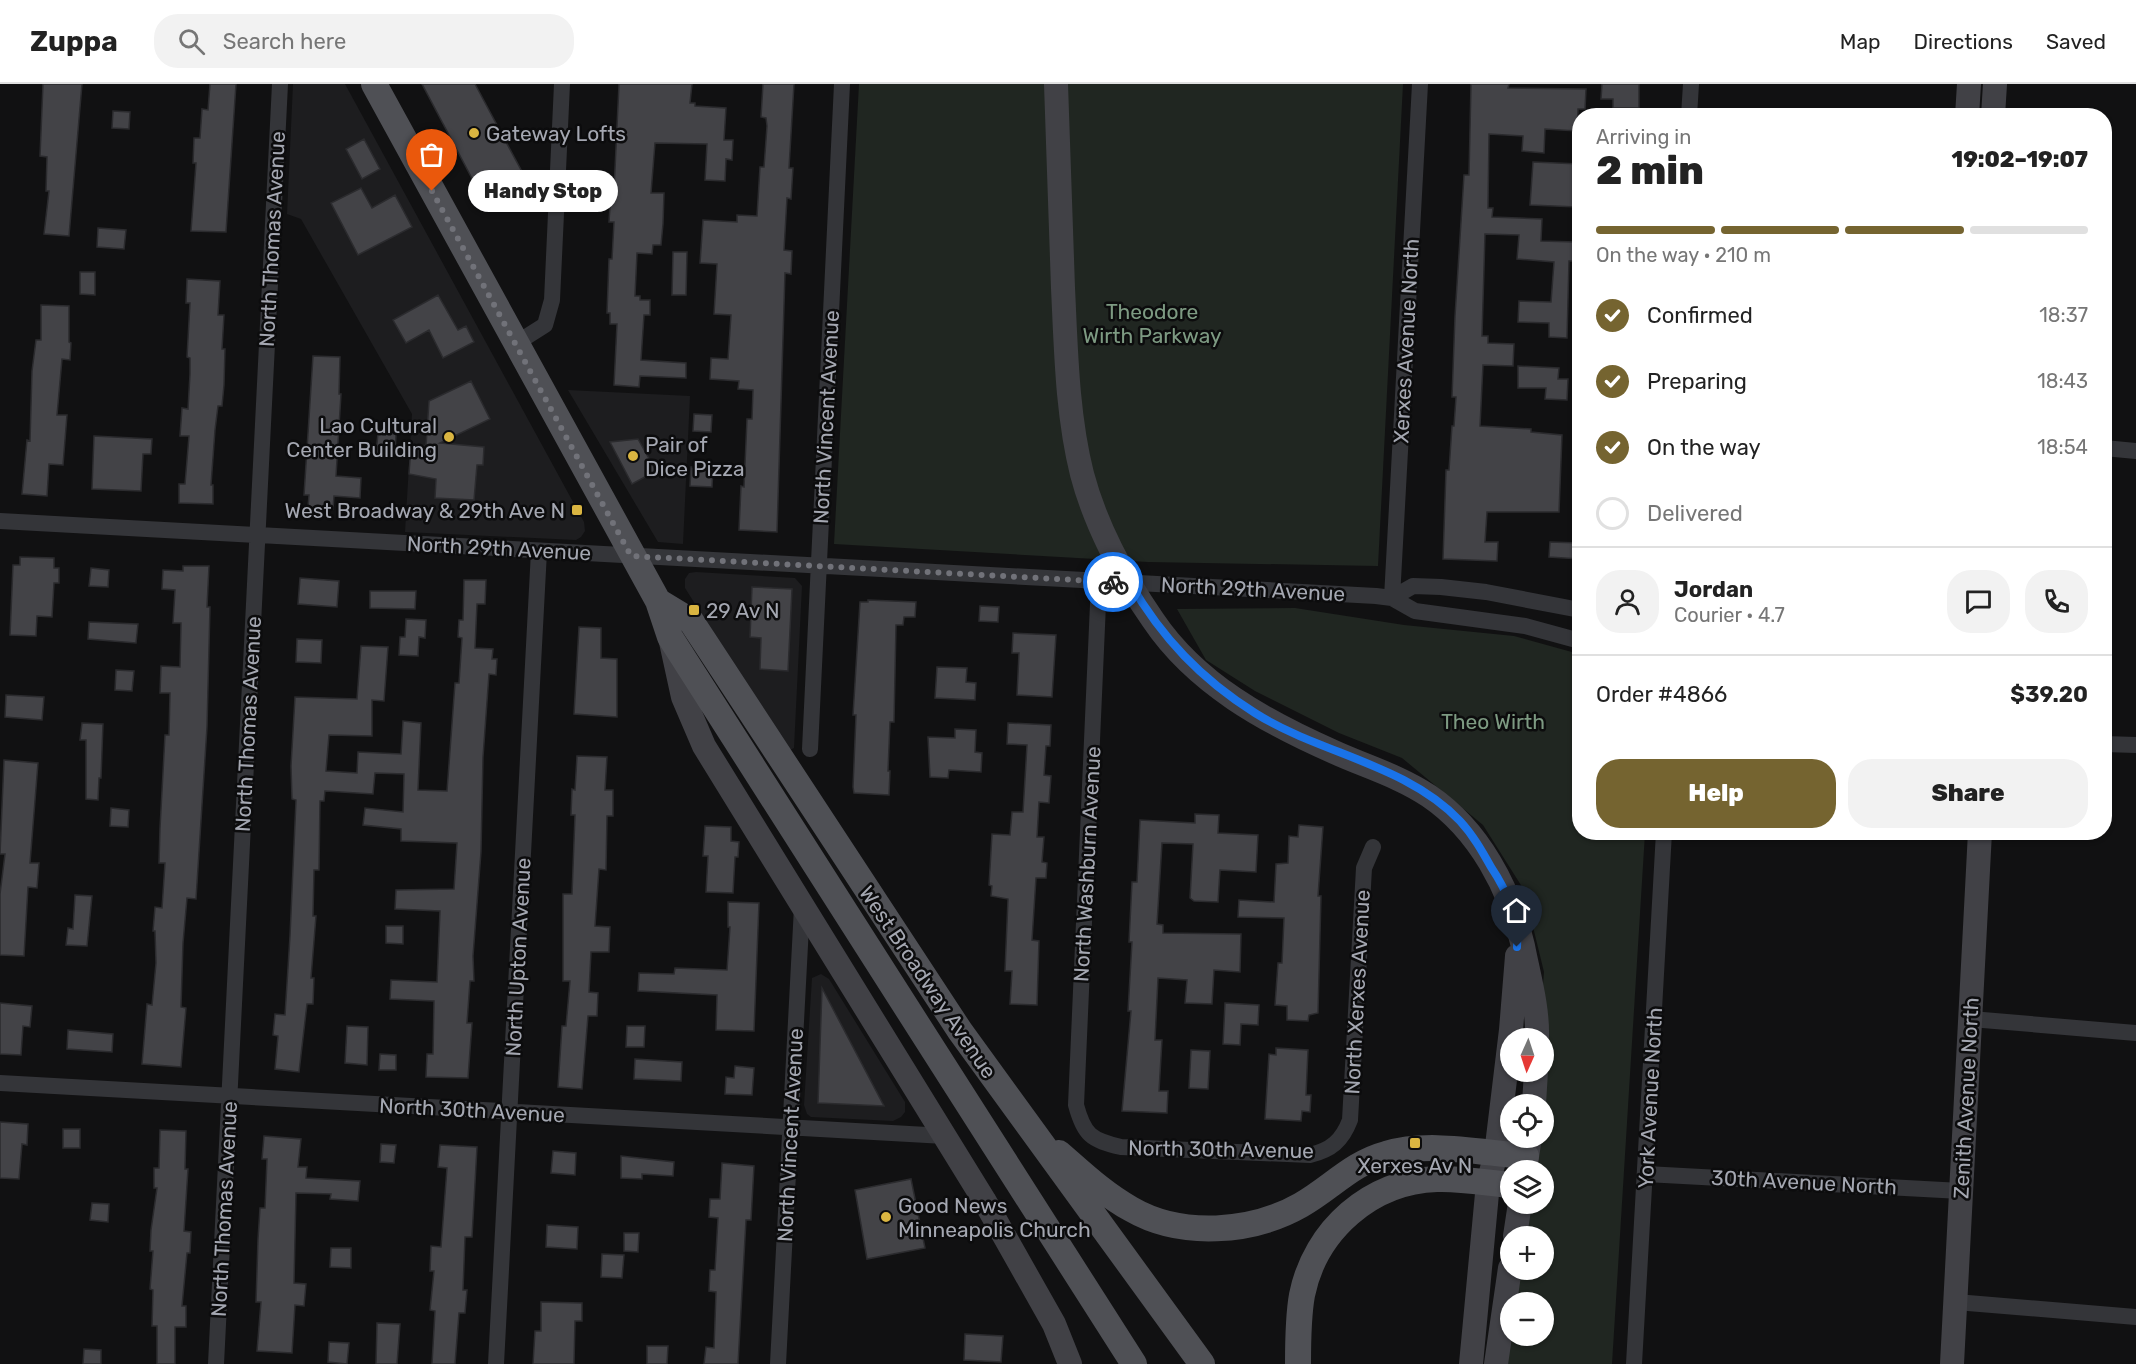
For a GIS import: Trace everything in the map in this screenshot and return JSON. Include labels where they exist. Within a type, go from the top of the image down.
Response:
[{"type":"main road","name":"West Broadway Avenue","points":[[374,84],[631,556],[658,601],[670,637],[1134,1364]]},
{"type":"main road","name":"West Broadway Avenue","points":[[658,601],[691,621],[960,1032],[1024,1124],[1202,1364]]},
{"type":"main road","points":[[1024,1124],[1089,1179],[1131,1209],[1149,1218],[1179,1225],[1240,1227],[1273,1219],[1304,1203],[1343,1173],[1369,1159],[1388,1153],[1422,1149],[1527,1154]]},
{"type":"main road","points":[[1298,1364],[1302,1296],[1307,1275],[1329,1236],[1361,1202],[1407,1183],[1438,1179],[1499,1184]]},
{"type":"street","name":"North Thomas Avenue","points":[[216,1364],[280,84]]},
{"type":"street","points":[[515,344],[545,325],[552,300],[562,84]]},
{"type":"street","name":"North Vincent Avenue","points":[[810,749],[842,84]]},
{"type":"street","points":[[1056,84],[1066,353],[1072,417],[1082,475],[1103,530],[1130,583],[1154,622],[1184,657],[1219,688],[1257,714],[1298,735],[1391,774],[1430,797],[1460,821],[1502,884],[1518,927],[1536,1004],[1537,1028]]},
{"type":"street","name":"Xerxes Avenue North","points":[[1392,598],[1420,84]]},
{"type":"street","points":[[1690,108],[1691,84]]},
{"type":"street","points":[[1968,108],[1969,84]]},
{"type":"street","points":[[1994,108],[1995,84]]},
{"type":"street","points":[[2112,449],[2136,451]]},
{"type":"street","name":"North 29th Avenue","points":[[0,521],[1392,598]]},
{"type":"street","name":"North Upton Avenue","points":[[495,1364],[539,551]]},
{"type":"street","name":"North Washburn Avenue","points":[[1095,1141],[1081,1124],[1076,1105],[1099,581]]},
{"type":"street","points":[[1392,598],[1413,586],[1486,592],[1572,608]]},
{"type":"street","points":[[1392,598],[1415,611],[1525,626],[1572,639]]},
{"type":"street","name":"West Broadway Avenue","points":[[670,637],[683,697],[704,746],[984,1200],[1054,1324],[1070,1364]]},
{"type":"street","points":[[2112,744],[2136,745]]},
{"type":"street","name":"York Avenue North","points":[[1634,1364],[1664,840]]},
{"type":"street","name":"Zenith Avenue North","points":[[1952,1364],[1980,840]]},
{"type":"street","name":"North Xerxes Avenue","points":[[1343,1137],[1350,1120],[1364,868],[1373,847]]},
{"type":"street","name":"North Vincent Avenue","points":[[778,1364],[802,907]]},
{"type":"street","points":[[1471,1364],[1499,1184],[1496,1154],[1511,1030],[1518,927]]},
{"type":"street","points":[[1971,1019],[2136,1033]]},
{"type":"street","name":"North 30th Avenue","points":[[0,1083],[945,1136]]},
{"type":"street","name":"North 30th Avenue","points":[[1095,1141],[1121,1147],[1310,1155],[1325,1151],[1343,1137]]},
{"type":"street","name":"30th Avenue North","points":[[1646,1174],[1961,1191]]},
{"type":"street","points":[[1496,1364],[1508,1280]]},
{"type":"street","points":[[1956,1302],[2136,1317]]},
{"type":"shaded area","points":[[293,84],[345,84],[584,522],[585,531],[581,537],[576,540],[405,532],[412,414],[301,219],[287,214]]},
{"type":"shaded area","points":[[568,390],[690,396],[683,544],[658,542]]},
{"type":"shaded area","points":[[689,573],[795,578],[802,586],[794,748],[788,751],[685,588],[685,579]]},
{"type":"shaded area","points":[[821,974],[829,979],[905,1102],[905,1112],[901,1117],[893,1121],[811,1117],[807,1114],[804,1105],[812,978]]},
{"type":"green space","name":"Theodore Wirth Parkway","points":[[859,84],[1403,84],[1378,566],[1148,562],[834,544]]},
{"type":"green space","name":"Theo Wirth","points":[[1295,608],[1404,625],[1514,636],[1572,652],[1572,840],[1645,840],[1612,1364],[1495,1364],[1500,1340],[1500,1346],[1554,1346],[1554,1292],[1510,1292],[1513,1280],[1554,1280],[1554,1226],[1523,1226],[1526,1214],[1554,1214],[1554,1160],[1537,1160],[1539,1148],[1554,1148],[1554,1094],[1544,1094],[1544,1082],[1554,1082],[1554,1028],[1540,1028],[1544,972],[1524,890],[1483,825],[1402,758],[1339,733],[1255,691],[1206,660],[1177,609]]},
{"type":"building","points":[[43,84],[82,84],[69,236],[44,234],[49,191],[46,191],[47,157],[40,156]]},
{"type":"building","points":[[210,84],[236,84],[226,232],[191,231],[196,163],[193,163],[194,138],[200,138],[202,109],[208,110]]},
{"type":"building","name":"Gateway Lofts","points":[[422,84],[475,84],[527,181],[485,203]]},
{"type":"building","points":[[619,84],[692,84],[690,103],[695,103],[695,106],[726,108],[724,140],[733,140],[732,160],[726,159],[725,181],[705,180],[707,144],[655,143],[651,193],[664,193],[663,224],[661,245],[653,245],[652,254],[637,253],[635,296],[640,296],[640,300],[650,300],[650,315],[644,315],[641,360],[686,363],[686,378],[640,376],[639,387],[614,385],[617,324],[610,324],[610,313],[607,313],[609,259],[612,259],[614,222],[609,222],[611,190],[614,190]]},
{"type":"building","points":[[763,84],[794,84],[789,168],[793,168],[791,199],[787,198],[784,250],[792,251],[791,274],[785,273],[777,532],[739,530],[741,486],[744,487],[747,419],[752,419],[753,390],[738,389],[739,381],[710,379],[711,358],[728,359],[731,315],[714,314],[717,264],[700,263],[703,220],[737,222],[737,215],[757,216],[760,167],[764,167],[767,126],[766,118],[761,117]]},
{"type":"building","points":[[1471,84],[1509,84],[1508,88],[1586,89],[1585,108],[1572,108],[1572,131],[1545,129],[1544,153],[1522,151],[1523,136],[1489,134],[1488,208],[1493,208],[1492,217],[1542,219],[1541,241],[1572,242],[1572,261],[1569,261],[1567,338],[1549,337],[1549,323],[1518,322],[1519,301],[1551,302],[1554,262],[1517,259],[1519,235],[1485,234],[1482,336],[1488,336],[1488,343],[1514,344],[1513,366],[1483,365],[1480,426],[1531,429],[1531,432],[1562,435],[1559,512],[1487,512],[1485,542],[1498,542],[1497,561],[1443,559],[1446,470],[1449,470],[1456,397],[1452,397],[1464,175],[1469,175]]},
{"type":"building","points":[[1602,84],[1639,84],[1639,108],[1613,108],[1613,99],[1601,99]]},
{"type":"building","points":[[113,111],[130,112],[129,129],[112,128]]},
{"type":"building","points":[[364,139],[380,169],[362,179],[346,149]]},
{"type":"building","points":[[1533,162],[1572,164],[1572,207],[1530,205]]},
{"type":"building","points":[[361,188],[372,208],[395,195],[412,227],[358,255],[331,203]]},
{"type":"building","points":[[98,228],[126,230],[124,249],[97,247]]},
{"type":"building","points":[[673,252],[687,252],[686,295],[672,295]]},
{"type":"building","points":[[80,272],[95,272],[95,295],[80,294]]},
{"type":"building","points":[[187,279],[220,281],[218,315],[224,315],[222,349],[225,349],[224,385],[222,406],[218,406],[215,430],[211,485],[213,485],[213,504],[179,503],[179,484],[185,484],[189,436],[180,436],[182,408],[188,409],[190,374],[190,358],[187,357],[190,303],[186,303]]},
{"type":"building","points":[[438,295],[458,330],[466,326],[474,342],[443,358],[429,330],[406,343],[393,320]]},
{"type":"building","points":[[41,305],[69,306],[69,342],[71,343],[70,360],[62,359],[57,415],[67,415],[63,465],[49,464],[47,496],[22,494],[27,440],[30,441],[32,371],[36,340],[41,340]]},
{"type":"building","points":[[313,356],[340,357],[339,394],[341,394],[336,476],[361,478],[360,498],[334,496],[333,509],[308,507],[309,495],[304,495]]},
{"type":"building","points":[[1518,366],[1559,368],[1558,379],[1568,379],[1567,400],[1545,399],[1546,388],[1518,388]]},
{"type":"building","name":"Lao Cultural Center Building","points":[[471,381],[490,419],[440,443],[484,447],[483,465],[477,465],[474,500],[435,498],[436,479],[409,474],[411,446],[426,446],[429,401]]},
{"type":"building","points":[[694,414],[712,415],[711,432],[693,431]]},
{"type":"building","points":[[378,433],[396,434],[395,455],[376,454]]},
{"type":"building","points":[[94,436],[152,439],[151,454],[143,454],[141,491],[92,489]]},
{"type":"building","name":"Pair of Dice Pizza","points":[[638,439],[656,471],[632,484],[610,442]]},
{"type":"building","points":[[691,467],[713,468],[712,487],[690,486]]},
{"type":"building","points":[[1550,542],[1572,543],[1572,558],[1549,557]]},
{"type":"building","points":[[20,557],[54,558],[54,568],[59,568],[59,583],[54,583],[52,617],[37,616],[36,636],[10,635],[13,565],[20,565]]},
{"type":"building","points":[[183,566],[209,566],[207,607],[210,607],[207,727],[196,899],[187,898],[183,943],[181,1007],[186,1008],[181,1067],[142,1064],[147,1004],[152,1005],[156,963],[155,931],[153,931],[155,907],[162,908],[165,863],[159,863],[160,828],[165,735],[169,735],[170,693],[160,693],[161,666],[180,667],[181,623],[173,623],[175,590],[162,589],[163,570],[183,571]]},
{"type":"building","points":[[91,568],[109,570],[108,587],[89,586]]},
{"type":"building","points":[[300,578],[339,581],[337,607],[298,604]]},
{"type":"building","points":[[464,580],[486,580],[485,604],[477,604],[475,648],[493,649],[492,659],[497,659],[496,675],[489,674],[483,757],[481,852],[473,956],[474,981],[470,981],[467,1023],[472,1023],[468,1078],[426,1077],[427,1054],[433,1054],[434,1001],[390,999],[391,980],[437,982],[440,911],[395,909],[396,890],[454,889],[457,843],[401,841],[401,829],[363,825],[365,808],[403,812],[404,774],[375,773],[373,794],[325,791],[324,801],[320,801],[319,870],[314,870],[313,916],[316,916],[311,978],[314,978],[313,1004],[307,1004],[299,1072],[275,1069],[278,1036],[273,1035],[275,1014],[285,1015],[290,936],[296,800],[292,799],[291,766],[295,697],[357,699],[361,646],[388,647],[384,701],[372,700],[372,736],[329,735],[326,771],[357,773],[358,752],[401,754],[403,721],[421,723],[418,790],[447,791],[455,683],[459,683],[462,638],[458,637],[459,620],[463,620]]},
{"type":"building","points":[[752,587],[792,589],[788,671],[760,669],[761,638],[750,637]]},
{"type":"building","points":[[370,591],[416,591],[415,609],[370,608]]},
{"type":"building","points":[[868,600],[916,602],[915,617],[904,617],[903,625],[896,625],[894,722],[890,722],[889,795],[854,793],[853,787],[856,715],[853,715],[860,602],[868,602]]},
{"type":"building","points":[[980,606],[999,607],[998,622],[979,621]]},
{"type":"building","points":[[406,619],[426,620],[425,638],[419,637],[418,656],[399,655],[400,637],[405,637]]},
{"type":"building","points":[[89,622],[138,624],[136,643],[88,639]]},
{"type":"building","points":[[579,627],[601,628],[601,658],[617,659],[617,717],[574,714]]},
{"type":"building","points":[[1013,633],[1056,635],[1052,697],[1017,695],[1019,653],[1012,653]]},
{"type":"building","points":[[297,639],[322,640],[321,663],[296,662]]},
{"type":"building","points":[[937,667],[967,668],[966,682],[976,683],[975,700],[935,698]]},
{"type":"building","points":[[116,670],[134,671],[132,691],[115,690]]},
{"type":"building","points":[[6,695],[44,697],[42,720],[5,717]]},
{"type":"building","points":[[82,723],[103,724],[98,800],[86,799],[86,740],[80,740]]},
{"type":"building","points":[[1008,723],[1051,725],[1050,746],[1046,746],[1044,775],[1051,776],[1049,803],[1039,802],[1037,837],[1044,837],[1042,862],[1047,863],[1046,878],[1036,878],[1032,940],[1039,941],[1037,1005],[1010,1004],[1012,971],[1005,971],[1008,899],[991,896],[992,886],[989,885],[992,834],[1010,835],[1012,812],[1023,812],[1027,745],[1007,744]]},
{"type":"building","points":[[955,729],[976,730],[975,752],[982,753],[981,772],[949,770],[948,778],[930,777],[928,737],[955,738]]},
{"type":"building","points":[[577,756],[607,757],[605,790],[613,790],[613,816],[607,816],[606,870],[599,869],[595,926],[610,927],[609,952],[591,952],[589,992],[598,993],[597,1016],[588,1016],[582,1089],[558,1087],[562,1026],[566,1026],[570,981],[563,981],[563,894],[572,894],[575,815],[571,815]]},
{"type":"building","points":[[4,760],[38,763],[30,863],[39,863],[37,888],[28,887],[24,956],[0,955],[0,894],[5,854],[0,854]]},
{"type":"building","points":[[111,808],[129,810],[128,827],[110,826]]},
{"type":"building","points":[[1195,814],[1219,815],[1218,833],[1258,835],[1256,872],[1220,870],[1218,902],[1194,901],[1190,898],[1193,844],[1162,843],[1157,924],[1163,925],[1163,933],[1241,934],[1240,972],[1214,970],[1212,1004],[1185,1003],[1187,980],[1158,978],[1155,1040],[1162,1040],[1159,1091],[1168,1091],[1167,1113],[1122,1111],[1131,1011],[1128,1011],[1132,942],[1129,942],[1132,882],[1137,882],[1140,820],[1195,823]]},
{"type":"building","points":[[1299,825],[1323,827],[1318,896],[1321,896],[1318,1013],[1309,1015],[1308,1021],[1287,1020],[1287,1006],[1275,1005],[1278,963],[1282,963],[1284,918],[1238,917],[1239,900],[1274,902],[1276,864],[1288,863],[1289,836],[1298,837]]},
{"type":"building","points":[[705,826],[731,827],[731,841],[739,842],[738,857],[735,857],[733,893],[706,892],[708,856],[703,856]]},
{"type":"building","points":[[75,895],[92,896],[87,946],[66,945],[68,928],[73,929]]},
{"type":"building","points":[[728,902],[759,903],[754,1031],[716,1030],[717,995],[638,991],[639,973],[674,974],[675,968],[727,970],[730,927],[728,927]]},
{"type":"building","points":[[386,926],[403,926],[403,944],[386,943]]},
{"type":"building","points":[[822,988],[884,1106],[818,1103]]},
{"type":"building","points":[[0,1003],[32,1006],[30,1027],[23,1026],[21,1055],[0,1054]]},
{"type":"building","points":[[1225,1003],[1259,1005],[1258,1025],[1241,1024],[1240,1045],[1223,1044]]},
{"type":"building","points":[[347,1026],[368,1027],[367,1065],[345,1063]]},
{"type":"building","points":[[627,1026],[645,1026],[644,1047],[626,1047]]},
{"type":"building","points":[[68,1030],[113,1034],[112,1052],[67,1049]]},
{"type":"building","points":[[1276,1048],[1308,1050],[1306,1095],[1311,1095],[1310,1112],[1302,1111],[1301,1121],[1265,1119],[1269,1054],[1276,1055]]},
{"type":"building","points":[[1191,1050],[1210,1051],[1208,1089],[1189,1088]]},
{"type":"building","points":[[380,1054],[396,1055],[396,1070],[379,1070]]},
{"type":"building","points":[[635,1059],[682,1062],[681,1081],[634,1079]]},
{"type":"building","points":[[735,1066],[754,1068],[752,1095],[725,1094],[726,1077],[734,1078]]},
{"type":"building","points":[[0,1122],[28,1124],[27,1145],[22,1144],[19,1179],[0,1178]]},
{"type":"building","points":[[63,1129],[80,1129],[80,1148],[63,1148]]},
{"type":"building","points":[[160,1130],[186,1131],[185,1169],[188,1169],[184,1231],[191,1232],[182,1306],[186,1306],[186,1327],[175,1327],[175,1364],[157,1364],[157,1326],[152,1326],[153,1290],[150,1289],[153,1251],[150,1251],[157,1188],[154,1188],[154,1168],[159,1168]]},
{"type":"building","points":[[264,1136],[301,1139],[298,1167],[307,1167],[306,1178],[360,1181],[358,1201],[330,1199],[331,1194],[296,1193],[294,1283],[306,1284],[304,1306],[295,1305],[292,1353],[257,1351],[261,1302],[256,1302],[258,1239],[260,1208],[265,1208],[267,1159],[262,1159]]},
{"type":"building","points":[[381,1144],[396,1145],[394,1163],[380,1162]]},
{"type":"building","points":[[440,1145],[477,1147],[472,1237],[465,1237],[463,1290],[467,1290],[465,1313],[459,1313],[455,1364],[432,1364],[435,1311],[430,1310],[434,1271],[430,1271],[431,1246],[441,1247],[447,1168],[438,1167]]},
{"type":"building","points":[[553,1151],[576,1153],[575,1175],[551,1173]]},
{"type":"building","points":[[621,1156],[674,1162],[673,1176],[642,1174],[642,1179],[621,1178]]},
{"type":"building","points":[[722,1163],[754,1166],[751,1220],[746,1220],[738,1364],[704,1364],[706,1347],[714,1348],[716,1292],[709,1291],[710,1270],[715,1270],[718,1218],[709,1217],[710,1199],[720,1199]]},
{"type":"building","name":"Good News Minneapolis Church","points":[[911,1179],[925,1248],[867,1259],[855,1190]]},
{"type":"building","points":[[92,1203],[109,1204],[108,1222],[90,1220]]},
{"type":"building","points":[[547,1225],[578,1227],[577,1249],[546,1247]]},
{"type":"building","points":[[624,1233],[639,1233],[638,1252],[624,1251]]},
{"type":"building","points":[[331,1248],[351,1248],[351,1268],[330,1267]]},
{"type":"building","points":[[602,1254],[624,1255],[622,1278],[601,1277]]},
{"type":"building","points":[[541,1302],[582,1303],[582,1321],[575,1321],[574,1364],[533,1364],[535,1331],[541,1331]]},
{"type":"building","points":[[377,1323],[400,1324],[397,1364],[376,1364]]},
{"type":"building","points":[[965,1334],[1003,1336],[1001,1362],[964,1360]]},
{"type":"building","points":[[329,1342],[349,1343],[347,1364],[328,1362]]},
{"type":"building","points":[[647,1346],[668,1346],[667,1364],[647,1364]]},
{"type":"building","points":[[84,1349],[101,1350],[101,1364],[83,1364]]},
{"type":"way so far","points":[[432,191],[631,556],[1113,582]]},
{"type":"place","name":"Gateway Lofts","points":[[474,133]]},
{"type":"place","name":"Handy Stop","points":[[432,191]]},
{"type":"place","name":"Lao Cultural Center Building","points":[[449,437]]},
{"type":"place","name":"Pair of Dice Pizza","points":[[633,456]]},
{"type":"place","name":"West Broadway & 29th Ave N","points":[[577,510]]},
{"type":"place","name":"29 Av N","points":[[694,610]]},
{"type":"place","name":"Xerxes Av N","points":[[1415,1143]]},
{"type":"place","name":"Good News Minneapolis Church","points":[[886,1217]]},
{"type":"route","points":[[1113,582],[1130,583],[1154,622],[1184,657],[1219,688],[1257,714],[1298,735],[1337,754],[1391,774],[1430,797],[1460,821],[1502,884],[1518,927],[1517,947]]}]
